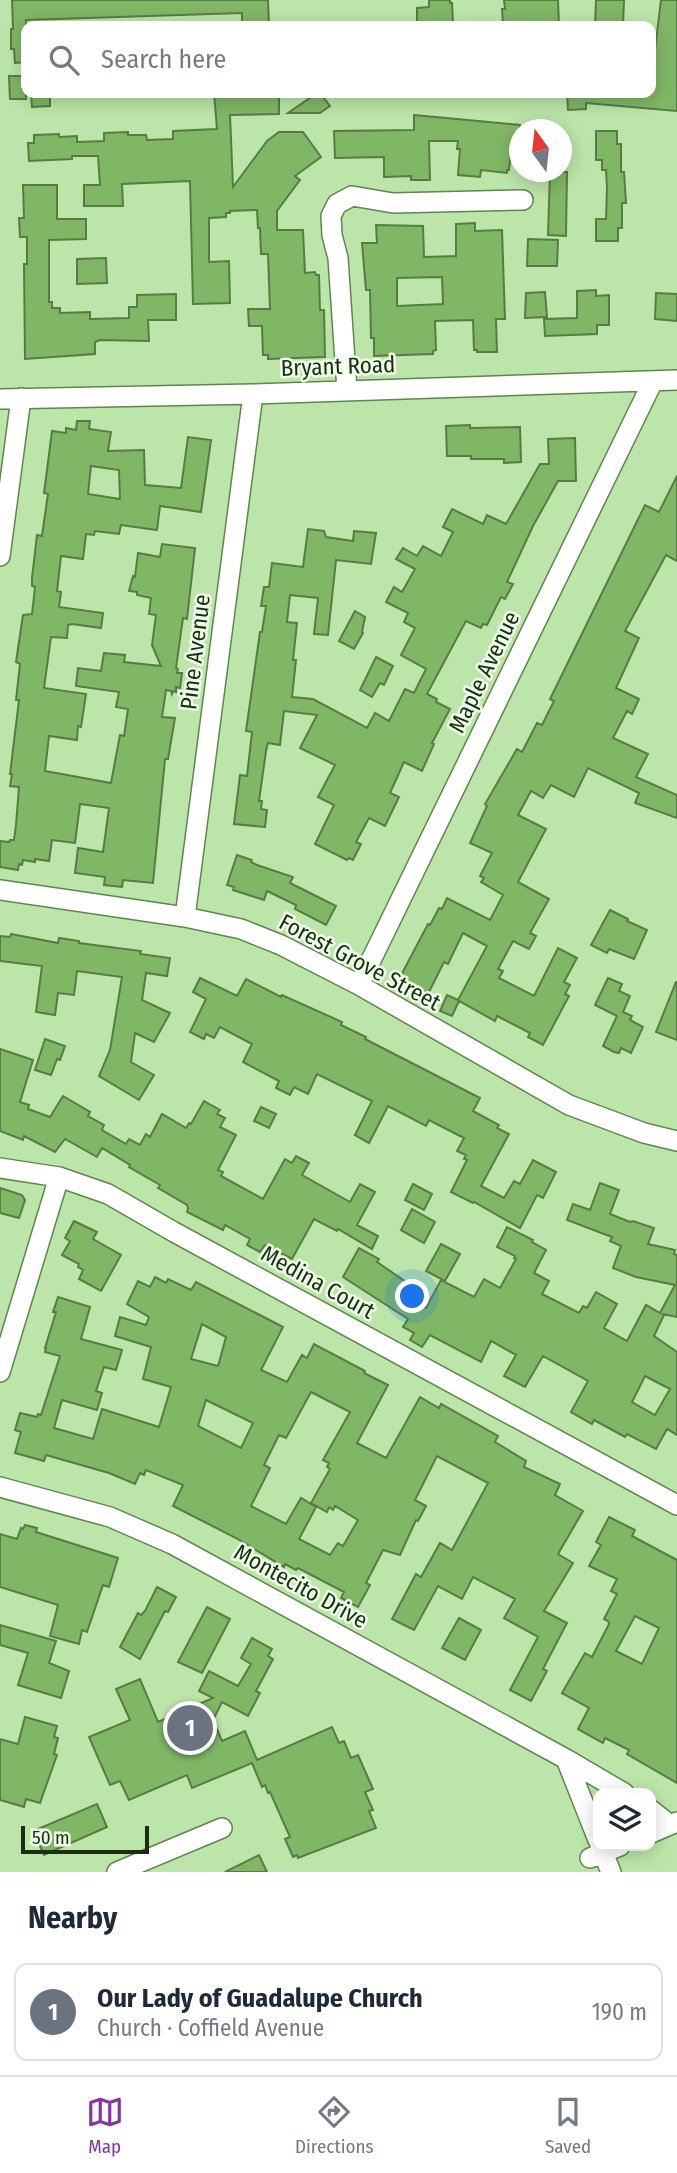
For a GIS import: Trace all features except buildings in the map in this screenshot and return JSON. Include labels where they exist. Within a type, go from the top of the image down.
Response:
[{"type":"street","points":[[347,390],[338,258],[332,235],[331,216],[337,204],[352,196],[393,203],[523,200]]},
{"type":"street","name":"Bryant Road","points":[[0,399],[677,380]]},
{"type":"street","name":"Maple Avenue","points":[[359,985],[653,381]]},
{"type":"street","name":"Pine Avenue","points":[[185,917],[253,394]]},
{"type":"street","points":[[0,556],[21,398]]},
{"type":"street","name":"Forest Grove Street","points":[[0,890],[185,917],[241,929],[281,945],[359,985],[569,1105],[644,1133],[677,1141]]},
{"type":"street","name":"Medina Court","points":[[0,1168],[59,1177],[108,1194],[677,1505]]},
{"type":"street","points":[[0,1372],[59,1177]]},
{"type":"street","name":"Montecito Drive","points":[[0,1487],[110,1517],[172,1544],[615,1788]]},
{"type":"street","points":[[566,1759],[593,1826]]},
{"type":"street","points":[[656,1813],[674,1823]]},
{"type":"street","points":[[656,1831],[674,1823]]},
{"type":"street","points":[[117,1872],[222,1828]]},
{"type":"street","points":[[603,1851],[611,1872]]},
{"type":"place","name":"Our Lady of Guadalupe Church","points":[[190,1728]]}]
